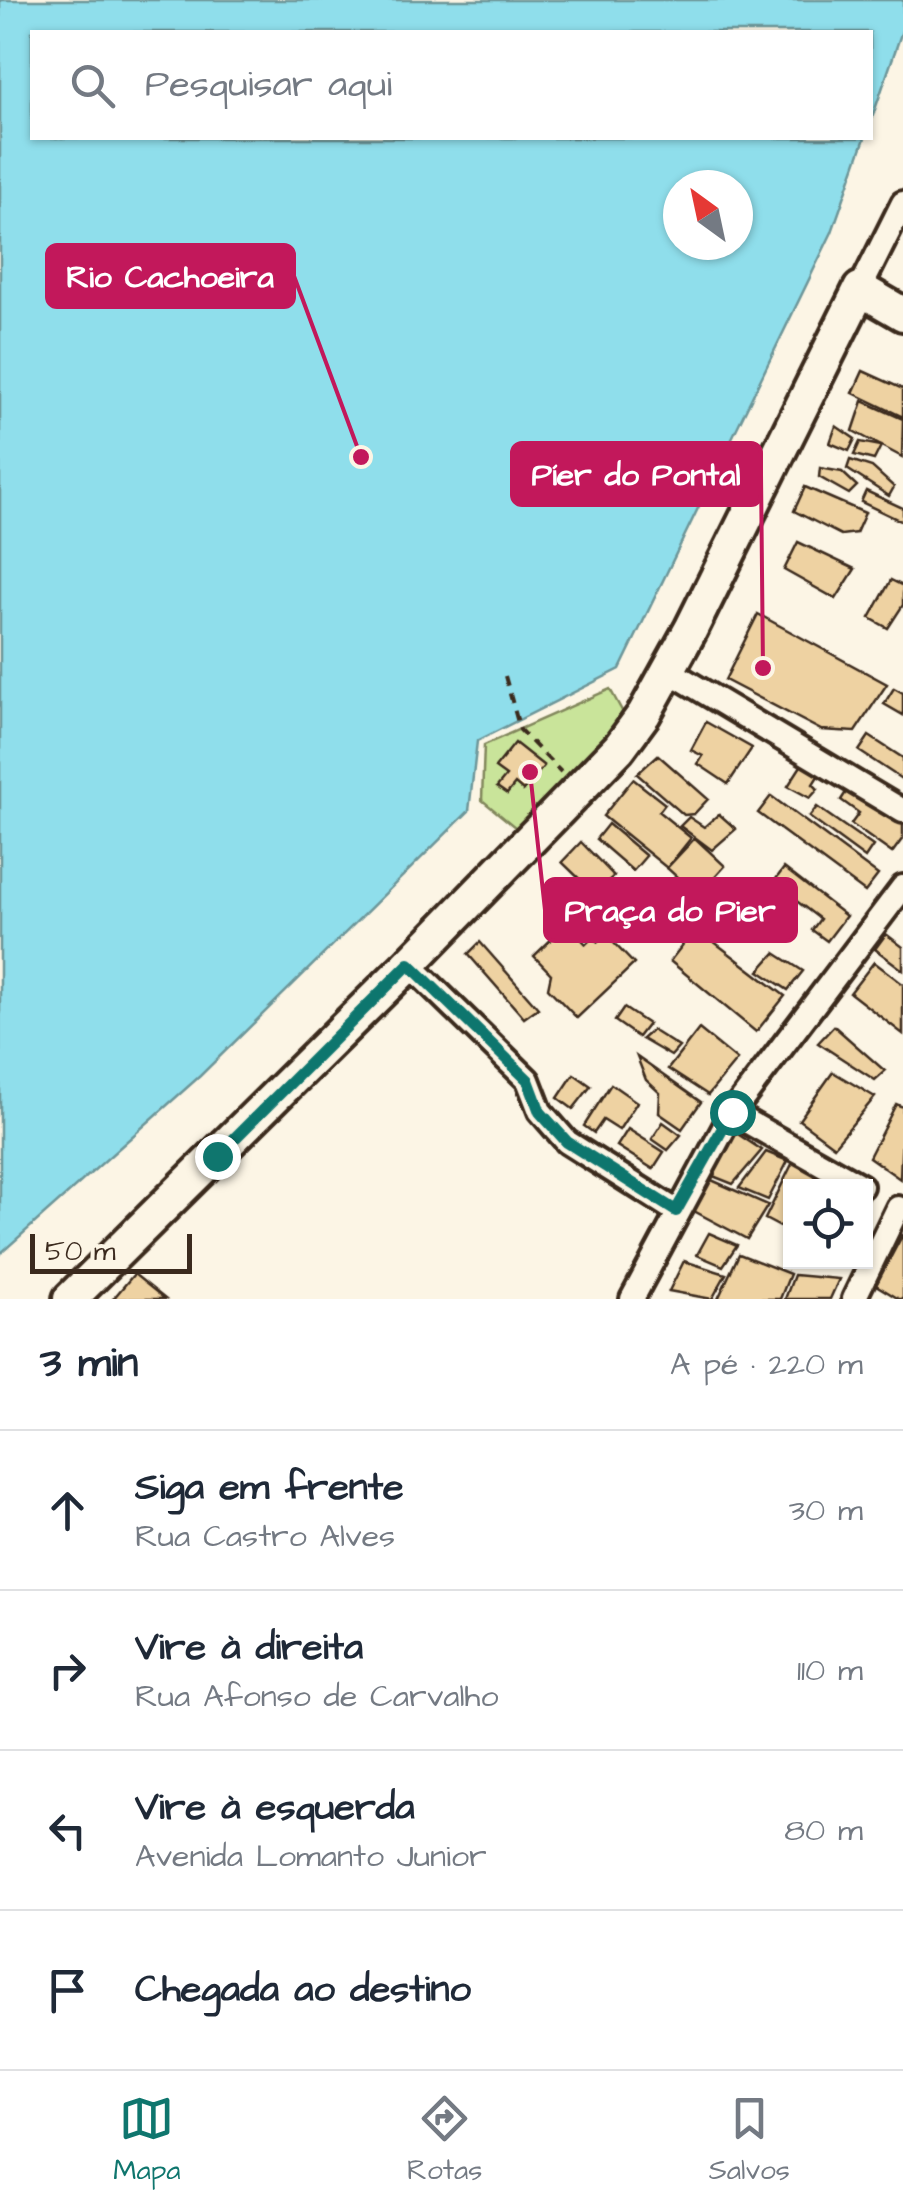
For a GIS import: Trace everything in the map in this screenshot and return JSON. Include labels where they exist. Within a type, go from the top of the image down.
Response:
[{"type":"main road","points":[[70,1299],[409,964],[581,790],[627,736],[669,672],[860,289],[903,314]]},
{"type":"street","points":[[860,289],[903,203]]},
{"type":"street","points":[[669,672],[903,811]]},
{"type":"street","points":[[632,1299],[732,1112],[903,886]]},
{"type":"street","points":[[409,964],[528,1080],[540,1112],[567,1142],[676,1211]]},
{"type":"street","points":[[732,1112],[847,1179]]},
{"type":"street","points":[[854,1299],[901,1209],[873,1194]]},
{"type":"path","points":[[505,676],[520,730],[581,790]]},
{"type":"green space","points":[[610,689],[627,720],[521,832],[482,800],[484,745]]},
{"type":"water","points":[[0,0],[903,0],[903,28],[873,115],[873,30],[30,30],[30,140],[864,140],[832,232],[620,669],[477,741],[469,811],[200,1076],[0,1254]]},
{"type":"building","points":[[863,371],[903,389],[903,417],[853,393]]},
{"type":"building","points":[[863,401],[903,419],[902,457],[853,431]]},
{"type":"building","points":[[836,426],[855,439],[849,451],[830,443]]},
{"type":"building","points":[[860,442],[881,446],[874,460],[854,455]]},
{"type":"building","points":[[850,460],[872,467],[894,487],[889,496],[847,469]]},
{"type":"building","points":[[820,468],[842,472],[857,486],[849,494],[819,477]]},
{"type":"building","points":[[805,487],[865,513],[856,533],[841,535],[794,511]]},
{"type":"building","points":[[866,491],[903,508],[903,522],[861,502]]},
{"type":"building","points":[[798,542],[855,569],[836,599],[784,570]]},
{"type":"building","points":[[891,580],[903,586],[903,605],[888,628],[870,618]]},
{"type":"building","points":[[758,614],[887,684],[855,732],[821,730],[725,680]]},
{"type":"building","points":[[894,688],[903,693],[903,715],[884,704]]},
{"type":"building","points":[[706,722],[752,748],[728,784],[698,764],[703,756],[691,750]]},
{"type":"building","points":[[869,736],[903,758],[903,780],[859,751]]},
{"type":"building","points":[[515,743],[544,766],[523,791],[515,784],[507,794],[497,787],[506,776],[495,768]]},
{"type":"building","points":[[658,755],[708,799],[694,814],[684,815],[637,774]]},
{"type":"building","points":[[806,758],[832,772],[825,779],[818,776],[813,784],[818,789],[810,798],[788,786]]},
{"type":"building","points":[[633,779],[665,804],[659,812],[691,838],[667,868],[603,816]]},
{"type":"building","points":[[850,786],[903,823],[903,838],[892,853],[851,824],[859,813],[841,800]]},
{"type":"building","points":[[771,796],[878,875],[865,892],[758,813]]},
{"type":"building","points":[[817,807],[873,846],[865,858],[809,817]]},
{"type":"building","points":[[719,814],[736,829],[712,850],[680,826],[689,817],[704,827]]},
{"type":"building","points":[[608,824],[646,856],[633,871],[596,839]]},
{"type":"building","points":[[695,838],[725,866],[698,896],[667,868]]},
{"type":"building","points":[[581,842],[614,876],[594,893],[562,862]]},
{"type":"building","points":[[784,868],[846,916],[827,941],[812,930],[820,919],[773,883]]},
{"type":"building","points":[[567,924],[586,944],[593,937],[598,942],[606,935],[634,964],[577,1018],[548,988],[551,974],[534,956]]},
{"type":"building","points":[[696,928],[785,996],[756,1032],[670,961]]},
{"type":"building","points":[[886,934],[903,947],[903,970],[875,949]]},
{"type":"building","points":[[480,942],[538,1008],[524,1018],[468,954]]},
{"type":"building","points":[[775,953],[803,971],[788,990],[759,971]]},
{"type":"building","points":[[874,962],[903,984],[903,1034],[850,993]]},
{"type":"building","points":[[624,1008],[648,1024],[638,1037],[615,1021]]},
{"type":"building","points":[[834,1026],[885,1071],[875,1080],[818,1043]]},
{"type":"building","points":[[699,1029],[737,1060],[708,1095],[668,1069]]},
{"type":"building","points":[[652,1030],[679,1047],[671,1056],[642,1039]]},
{"type":"building","points":[[637,1057],[701,1102],[682,1129],[659,1113],[660,1093],[646,1080]]},
{"type":"building","points":[[833,1072],[875,1097],[834,1146],[799,1120]]},
{"type":"building","points":[[574,1074],[591,1086],[573,1109],[558,1098]]},
{"type":"building","points":[[611,1084],[637,1102],[619,1130],[603,1120],[594,1133],[584,1126]]},
{"type":"building","points":[[896,1104],[903,1107],[900,1179],[869,1157]]},
{"type":"building","points":[[663,1122],[681,1135],[668,1150],[652,1139]]},
{"type":"building","points":[[628,1129],[664,1152],[653,1169],[617,1146]]},
{"type":"building","points":[[736,1133],[762,1150],[733,1184],[713,1176]]},
{"type":"building","points":[[766,1152],[788,1161],[768,1200],[739,1188]]},
{"type":"building","points":[[794,1160],[817,1175],[815,1179],[785,1179]]},
{"type":"building","points":[[707,1178],[768,1205],[747,1239],[692,1210]]},
{"type":"building","points":[[783,1182],[783,1228],[765,1219]]},
{"type":"building","points":[[709,1233],[737,1245],[723,1266],[697,1255]]},
{"type":"building","points":[[903,1234],[903,1299],[899,1299],[876,1285]]},
{"type":"building","points":[[739,1254],[790,1274],[780,1299],[718,1299]]},
{"type":"building","points":[[684,1261],[726,1274],[712,1299],[669,1291]]},
{"type":"building","points":[[134,1274],[165,1299],[113,1299]]},
{"type":"building","points":[[794,1275],[839,1279],[830,1299],[785,1299]]},
{"type":"place","name":"Rio Cachoeira","points":[[361,457]]},
{"type":"place","name":"Píer do Pontal","points":[[763,668]]},
{"type":"place","name":"Praça do Pier","points":[[530,772]]},
{"type":"route","points":[[217,1156],[409,964],[528,1080],[540,1112],[567,1142],[676,1211],[732,1112]]}]
